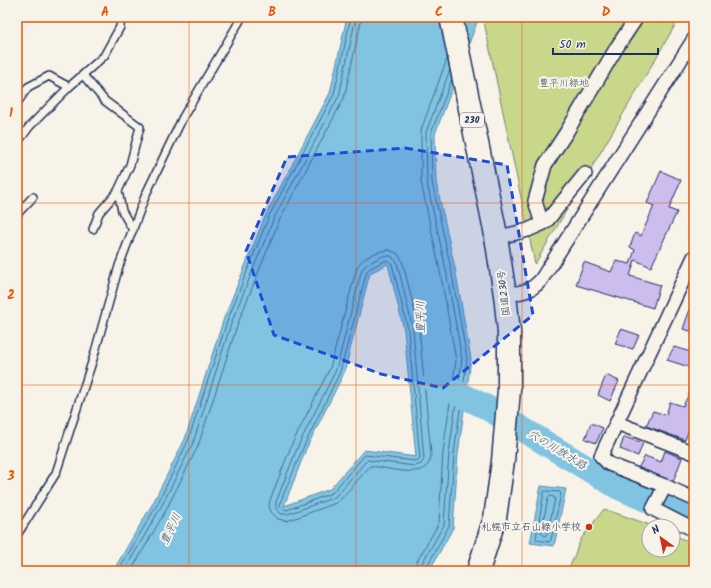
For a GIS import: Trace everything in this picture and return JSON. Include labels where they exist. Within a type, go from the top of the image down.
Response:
[{"type":"highway","name":"国道230号","points":[[451,17],[495,231],[509,332],[509,390],[503,461],[495,518],[478,571]]},
{"type":"street","points":[[542,224],[535,201],[545,165],[637,17]]},
{"type":"street","points":[[505,295],[532,289],[541,280],[694,38]]},
{"type":"street","points":[[495,231],[528,230],[546,222],[585,174]]},
{"type":"street","points":[[694,257],[601,456],[609,464],[694,499]]},
{"type":"street","points":[[617,423],[694,453]]},
{"type":"street","points":[[665,486],[653,509],[694,530]]},
{"type":"lane","points":[[17,143],[30,126],[69,87],[104,56],[120,27],[121,17]]},
{"type":"lane","points":[[17,535],[56,473],[93,359],[119,266],[146,194],[183,116],[242,17]]},
{"type":"lane","points":[[83,75],[105,102],[140,127],[130,165],[118,190],[99,212],[93,229]]},
{"type":"lane","points":[[17,103],[28,86],[49,76],[69,87]]},
{"type":"lane","points":[[118,190],[122,211],[132,230]]},
{"type":"lane","points":[[17,214],[33,197]]},
{"type":"highlighted area","points":[[405,148],[507,165],[533,315],[443,388],[381,374],[274,335],[246,251],[287,157]]},
{"type":"green space","name":"豊平川緑地","points":[[483,17],[680,17],[535,264]]},
{"type":"green space","points":[[604,509],[641,522],[641,558],[681,558],[681,538],[694,545],[694,565],[692,571],[568,571],[581,539]]},
{"type":"water","name":"豊平川","points":[[347,17],[479,17],[435,134],[436,182],[455,268],[471,359],[458,454],[453,528],[429,571],[113,571],[153,503],[185,439],[224,318],[266,214],[330,93]],"holes":[[[388,264],[404,330],[416,457],[364,450],[330,489],[284,506],[306,449],[344,373],[370,273]]]},
{"type":"water","points":[[541,486],[566,489],[554,546],[530,543]]},
{"type":"building","points":[[661,171],[681,180],[669,209],[677,212],[651,267],[635,260],[630,276],[660,285],[653,308],[576,285],[584,262],[611,272],[616,261],[630,264],[635,250],[630,247],[635,233],[641,236],[654,206],[647,203]]},
{"type":"building","points":[[694,298],[694,332],[683,329]]},
{"type":"building","points":[[621,329],[639,335],[633,349],[615,344]]},
{"type":"building","points":[[674,347],[694,353],[689,367],[667,360]]},
{"type":"building","points":[[606,375],[619,381],[610,401],[598,395]]},
{"type":"building","points":[[690,392],[694,393],[694,417],[685,440],[646,426],[653,411],[666,415],[670,402],[683,406]]},
{"type":"building","points":[[591,423],[603,428],[596,443],[585,439]]},
{"type":"building","points":[[624,437],[643,443],[638,456],[620,449]]},
{"type":"building","points":[[665,451],[682,458],[673,482],[637,470],[645,456],[661,462]]},
{"type":"waterway","name":"穴の川放水路","points":[[435,382],[486,407],[618,487],[694,521]]},
{"type":"place","name":"札幌市立石山緑小学校","points":[[589,527]]}]
